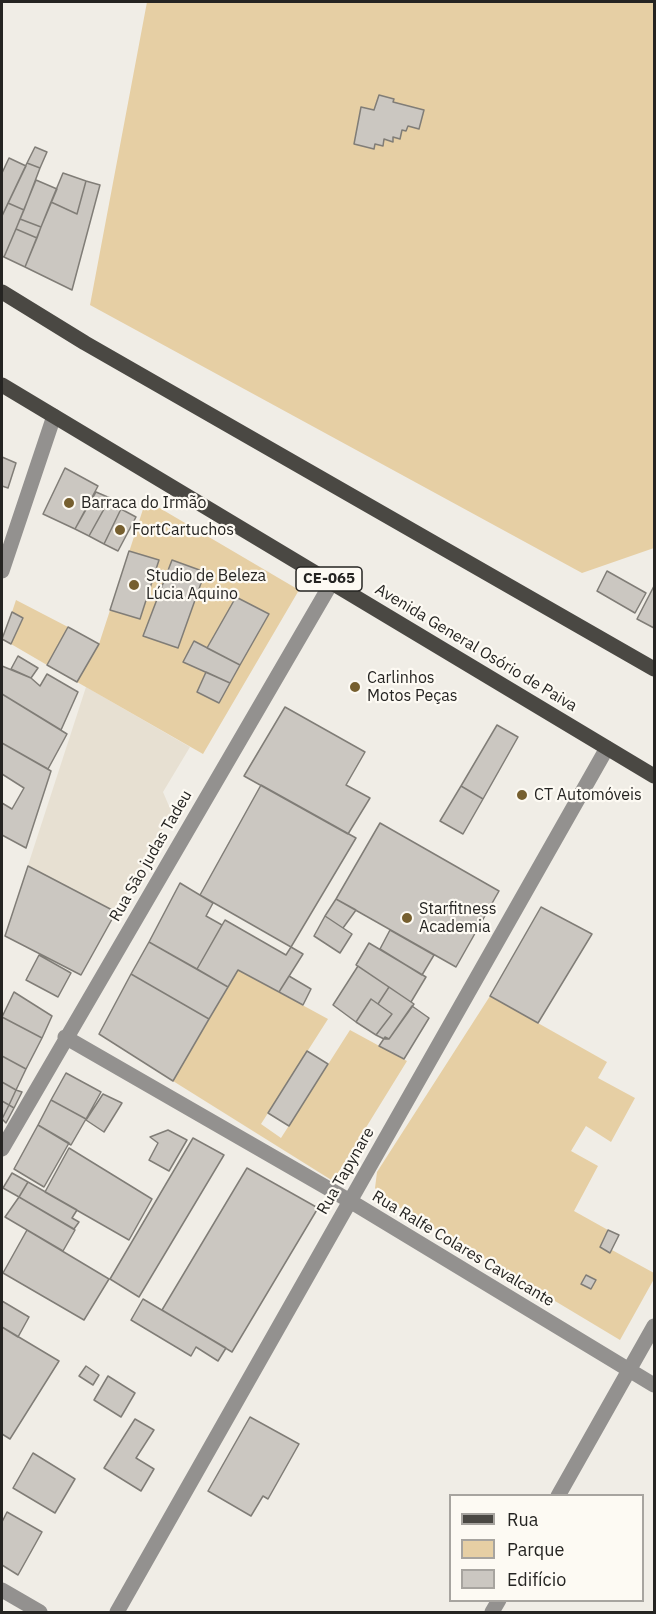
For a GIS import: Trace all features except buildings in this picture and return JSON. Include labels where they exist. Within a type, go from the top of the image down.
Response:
[{"type":"main road","points":[[2,292],[96,349],[654,669]]},
{"type":"main road","name":"Avenida General Osório de Paiva","points":[[2,385],[654,776]]},
{"type":"street","points":[[2,571],[54,416]]},
{"type":"street","name":"Rua São judas Tadeu","points":[[2,1149],[65,1036],[333,582]]},
{"type":"street","name":"Rua Tapynare","points":[[117,1612],[607,748]]},
{"type":"street","name":"Rua Ralfe Colares Cavalcante","points":[[65,1036],[350,1201],[654,1385]]},
{"type":"street","points":[[559,1494],[654,1326]]},
{"type":"street","points":[[2,1590],[40,1612]]},
{"type":"shaded area","points":[[86,687],[190,747],[163,792],[172,813],[81,975],[5,936]]},
{"type":"green space","points":[[147,2],[654,2],[654,548],[582,573],[90,305]]},
{"type":"green space","points":[[146,500],[299,590],[203,754],[77,682],[99,644]]},
{"type":"green space","points":[[16,600],[68,627],[47,665],[11,644],[23,619],[12,612]]},
{"type":"green space","points":[[238,970],[328,1019],[261,1124],[281,1138],[350,1030],[407,1061],[333,1181],[173,1081]]},
{"type":"green space","points":[[490,996],[607,1062],[598,1078],[635,1098],[611,1142],[586,1126],[571,1151],[598,1166],[574,1211],[608,1230],[600,1247],[610,1253],[612,1250],[654,1273],[654,1279],[620,1340],[385,1199],[375,1188],[377,1172]]},
{"type":"place","name":"Barraca do Irmão","points":[[69,503]]},
{"type":"place","name":"FortCartuchos","points":[[120,530]]},
{"type":"place","name":"Studio de Beleza Lúcia Aquino","points":[[134,585]]},
{"type":"place","name":"Carlinhos Motos Peças","points":[[355,687]]},
{"type":"place","name":"CT Automóveis","points":[[522,795]]},
{"type":"place","name":"Starfitness Academia","points":[[407,918]]}]
